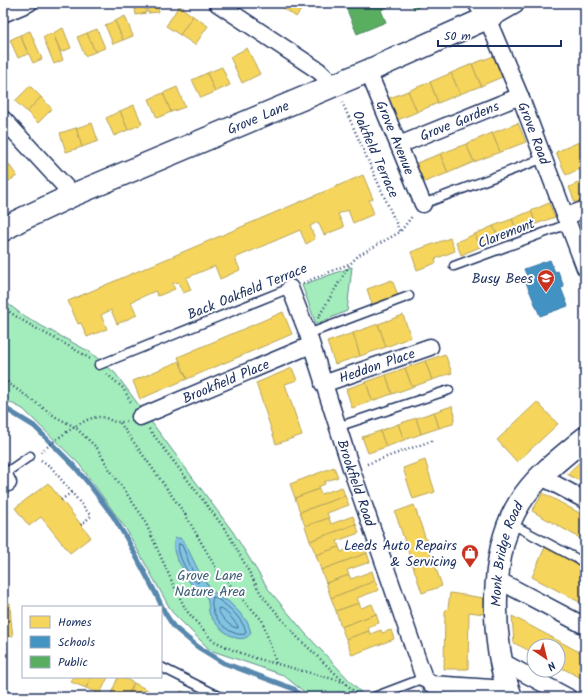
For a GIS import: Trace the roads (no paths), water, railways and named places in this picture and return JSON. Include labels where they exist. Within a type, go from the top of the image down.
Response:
[{"type":"main road","name":"Grove Lane","points":[[3,230],[18,221],[73,195],[368,71],[481,11],[513,3]]},
{"type":"main road","name":"Monk Bridge Road","points":[[509,693],[501,661],[495,621],[500,558],[508,522],[524,496],[540,476],[584,440]]},
{"type":"street","points":[[3,14],[29,3]]},
{"type":"street","points":[[217,3],[319,70],[334,85]]},
{"type":"street","name":"Grove Road","points":[[481,11],[520,96],[585,268]]},
{"type":"street","name":"Grove Avenue","points":[[368,71],[423,204]]},
{"type":"street","name":"Grove Gardens","points":[[399,145],[520,96]]},
{"type":"street","points":[[3,119],[73,195]]},
{"type":"street","points":[[566,220],[585,209]]},
{"type":"street","name":"Brookfield Road","points":[[290,288],[309,339],[337,427],[424,678]]},
{"type":"street","name":"Brookfield Place","points":[[140,417],[309,339]]},
{"type":"street","name":"Heddon Place","points":[[323,384],[430,347]]},
{"type":"street","points":[[540,476],[585,500]]},
{"type":"street","points":[[498,580],[585,626]]},
{"type":"street","points":[[501,661],[568,697]]},
{"type":"street","points":[[424,678],[430,684],[509,693]]},
{"type":"lane","points":[[423,204],[544,158]]},
{"type":"lane","name":"Claremont","points":[[454,266],[566,220]]},
{"type":"lane","name":"Back Oakfield Terrace","points":[[99,365],[290,288]]},
{"type":"lane","points":[[309,339],[409,296]]},
{"type":"lane","points":[[337,427],[449,390]]},
{"type":"lane","points":[[5,477],[33,456]]},
{"type":"lane","points":[[508,522],[585,563]]},
{"type":"lane","points":[[162,668],[221,697]]},
{"type":"lane","points":[[374,697],[424,678]]},
{"type":"water","points":[[175,538],[180,538],[185,543],[202,578],[212,590],[222,599],[228,601],[248,623],[251,633],[246,637],[241,639],[235,638],[223,630],[213,620],[209,613],[207,597],[191,584],[177,559],[174,551]]},
{"type":"waterway","points":[[3,407],[34,426],[74,466],[89,484],[113,516],[127,539],[162,606]]},
{"type":"waterway","points":[[162,607],[174,627],[198,647],[224,663],[294,689],[301,697]]},
{"type":"place","name":"Busy Bees","points":[[546,293]]},
{"type":"place","name":"Leeds Auto Repairs & Servicing","points":[[470,568]]},
{"type":"park label","name":"Grove Lane Nature Area","points":[[210,584]]}]
